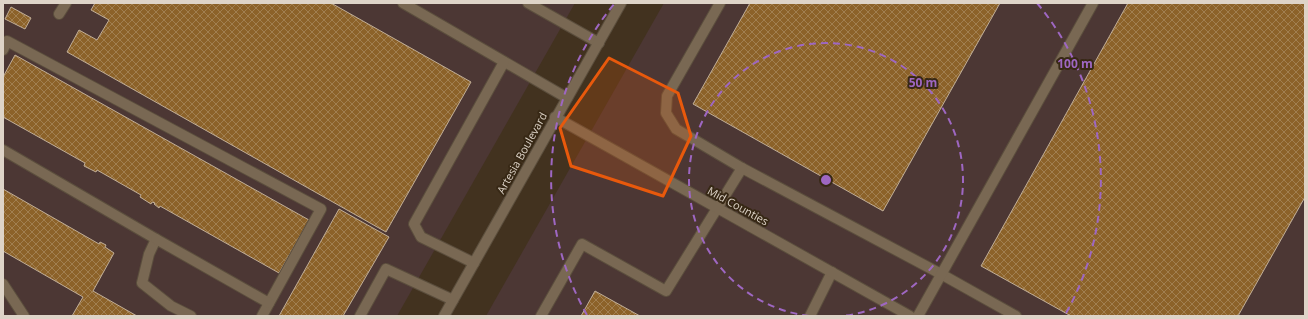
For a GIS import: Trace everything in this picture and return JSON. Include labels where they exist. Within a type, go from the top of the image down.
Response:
[{"type":"street","points":[[59,14],[66,3]]},
{"type":"street","points":[[403,3],[566,98]]},
{"type":"street","points":[[528,3],[598,43]]},
{"type":"street","name":"Artesia Boulevard","points":[[444,316],[621,3]]},
{"type":"street","points":[[720,3],[667,96],[666,114],[676,129],[742,168],[941,274],[1016,316]]},
{"type":"street","points":[[918,316],[1094,3]]},
{"type":"street","points":[[3,50],[7,41],[321,209],[262,316]]},
{"type":"street","points":[[474,263],[421,237],[414,224],[504,62]]},
{"type":"street","name":"Mid Counties","points":[[555,118],[910,316]]},
{"type":"street","points":[[3,150],[269,303]]},
{"type":"street","points":[[541,316],[582,244],[666,291],[742,168]]},
{"type":"street","points":[[156,238],[149,254],[142,283],[172,306],[191,316]]},
{"type":"street","points":[[360,316],[386,269],[453,300]]},
{"type":"street","points":[[810,316],[832,272]]},
{"type":"street","points":[[3,284],[24,316]]},
{"type":"highlighted area","points":[[609,58],[678,93],[691,136],[663,196],[571,166],[560,128]]},
{"type":"shaded area","points":[[3,3],[575,3],[397,316],[3,316]]},
{"type":"shaded area","points":[[664,3],[1305,3],[1305,316],[486,316]]},
{"type":"building","points":[[95,3],[331,3],[471,82],[386,232],[67,52],[79,30],[97,40],[109,20],[91,10]]},
{"type":"building","points":[[750,3],[1000,3],[883,211],[693,104]]},
{"type":"building","points":[[1128,3],[1305,3],[1305,197],[1238,316],[1071,316],[981,266]]},
{"type":"building","points":[[11,7],[31,18],[25,29],[5,19]]},
{"type":"building","points":[[15,55],[309,220],[279,273],[160,206],[159,208],[154,204],[155,203],[152,202],[151,204],[140,197],[141,195],[97,170],[96,172],[84,166],[85,163],[3,117],[3,77]]},
{"type":"building","points":[[3,189],[99,244],[100,242],[106,245],[105,247],[114,253],[93,291],[137,316],[72,316],[83,297],[3,251]]},
{"type":"building","points":[[339,209],[389,237],[343,316],[279,316]]},
{"type":"building","points":[[595,291],[640,316],[581,316]]}]
